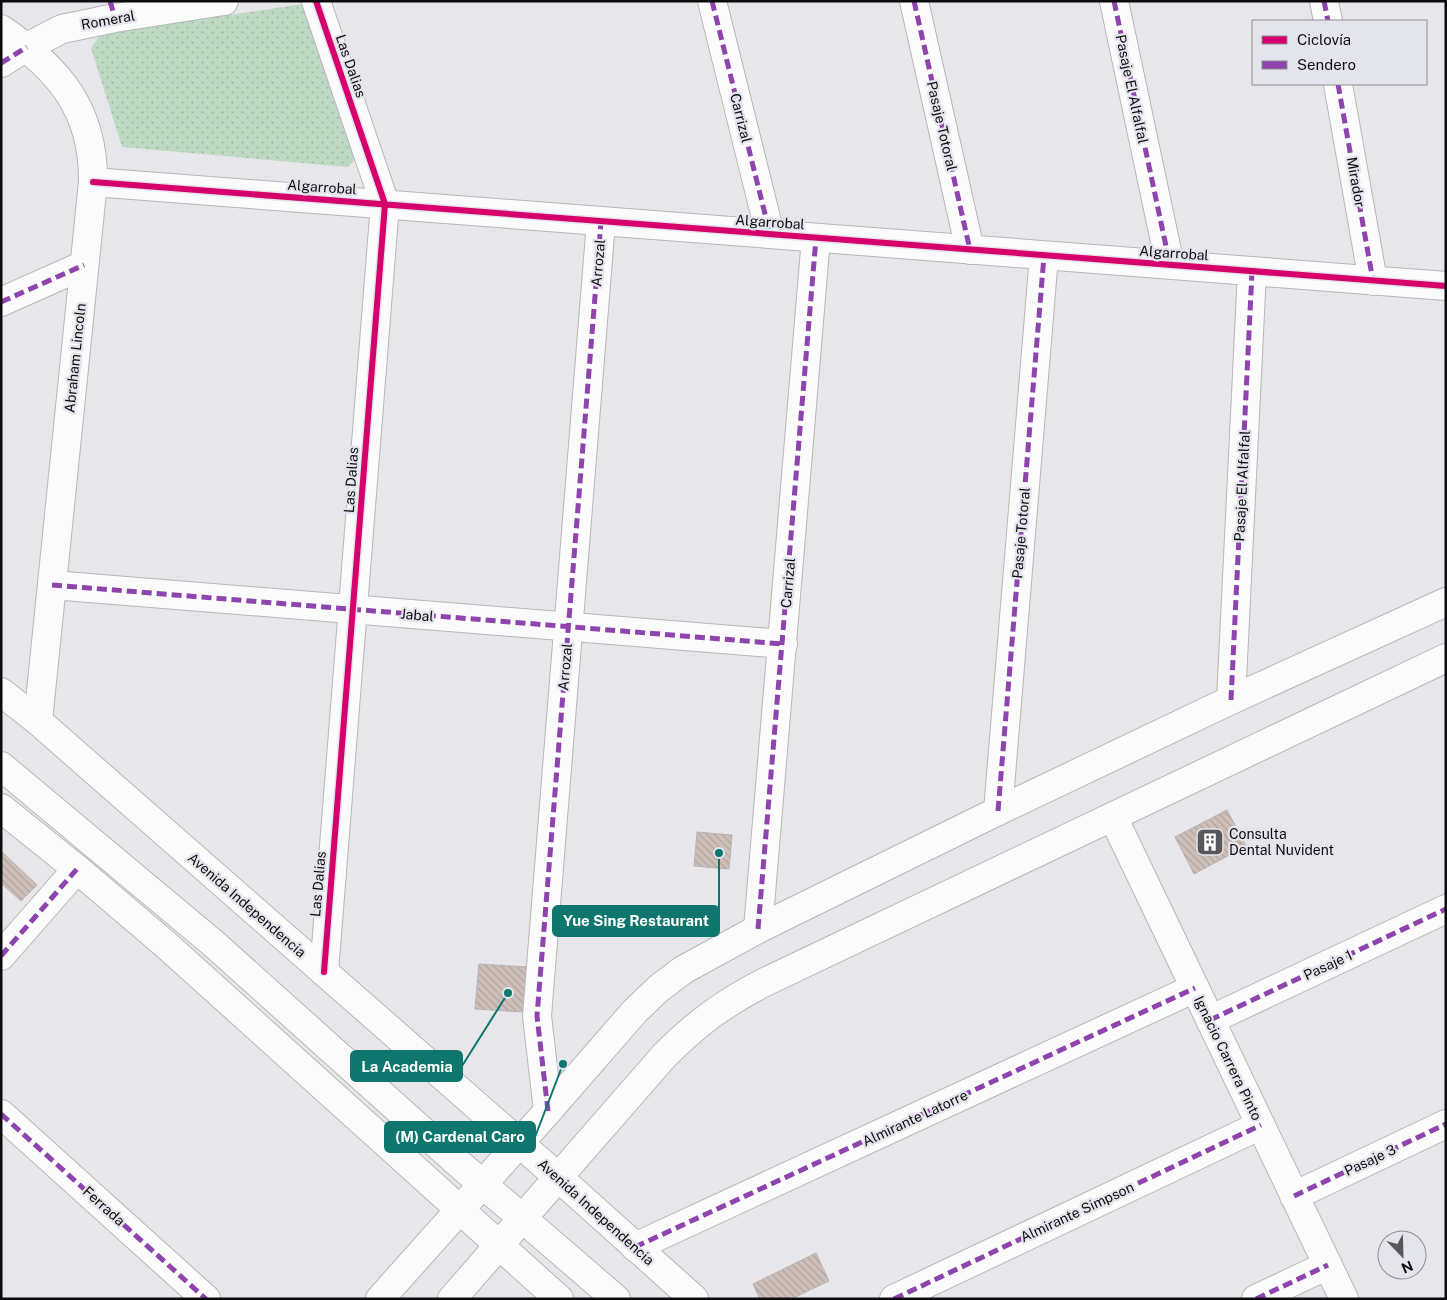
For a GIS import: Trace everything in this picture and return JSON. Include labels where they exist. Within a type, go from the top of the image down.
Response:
[{"type":"street","name":"Romeral","points":[[1,63],[26,47],[62,29],[113,10],[224,1]]},
{"type":"street","name":"Las Dalias","points":[[316,1],[385,204],[324,972]]},
{"type":"street","name":"Carrizal","points":[[712,1],[770,234]]},
{"type":"street","name":"Pasaje Totoral","points":[[914,1],[970,250]]},
{"type":"street","name":"Pasaje El Alfalfal","points":[[1114,1],[1170,266]]},
{"type":"street","points":[[1324,1],[1328,20]]},
{"type":"street","name":"Abraham Lincoln","points":[[1,29],[26,47],[62,82],[81,115],[91,145],[93,163],[93,182],[38,721]]},
{"type":"street","name":"Mirador","points":[[1338,85],[1373,281]]},
{"type":"street","name":"Algarrobal","points":[[93,182],[1446,286]]},
{"type":"street","name":"Arrozal","points":[[548,1111],[537,1016],[602,222]]},
{"type":"street","name":"Carrizal","points":[[758,929],[816,238]]},
{"type":"street","name":"Pasaje Totoral","points":[[998,811],[1044,256]]},
{"type":"street","points":[[1,302],[84,265]]},
{"type":"street","name":"Pasaje El Alfalfal","points":[[1232,700],[1252,272]]},
{"type":"street","name":"Jabal","points":[[52,585],[783,644]]},
{"type":"street","points":[[380,1299],[635,1011],[658,989],[683,970],[758,929],[998,811],[1232,700],[1446,602]]},
{"type":"street","points":[[452,1299],[664,1056],[689,1031],[717,1009],[767,981],[1446,658]]},
{"type":"street","name":"Avenida Independencia","points":[[1,692],[38,721],[558,1177],[694,1299]]},
{"type":"street","points":[[1,766],[221,950],[483,1184],[616,1299]]},
{"type":"street","points":[[1,808],[164,943],[500,1244],[558,1299]]},
{"type":"street","name":"Ignacio Carrera Pinto","points":[[1113,817],[1344,1299]]},
{"type":"street","points":[[1,956],[77,869]]},
{"type":"street","name":"Pasaje 1","points":[[1210,1020],[1446,909]]},
{"type":"street","name":"Almirante Latorre","points":[[635,1247],[1195,988]]},
{"type":"street","name":"Ferrada","points":[[1,1114],[206,1299]]},
{"type":"street","name":"Almirante Simpson","points":[[894,1299],[1261,1124]]},
{"type":"street","name":"Pasaje 3","points":[[1294,1196],[1446,1124]]},
{"type":"street","points":[[1256,1299],[1328,1265]]},
{"type":"green space","points":[[310,3],[358,152],[348,167],[122,147],[91,48],[101,34]]},
{"type":"building","name":"Consulta Dental Nuvident","points":[[1227,810],[1246,846],[1194,874],[1175,837]]},
{"type":"building","points":[[697,832],[732,835],[729,869],[694,866]]},
{"type":"building","points":[[1,851],[37,885],[21,901],[1,883]]},
{"type":"building","points":[[479,964],[528,967],[524,1012],[475,1009]]},
{"type":"building","points":[[816,1253],[829,1281],[791,1299],[760,1299],[753,1284]]},
{"type":"marked path","points":[[110,1],[115,18]]},
{"type":"marked path","points":[[712,1],[770,234]]},
{"type":"marked path","points":[[914,1],[970,250]]},
{"type":"marked path","points":[[1114,1],[1170,265]]},
{"type":"marked path","points":[[1324,1],[1328,20]]},
{"type":"marked path","points":[[1,63],[27,47]]},
{"type":"marked path","points":[[1338,85],[1373,281]]},
{"type":"marked path","points":[[548,1111],[537,1016],[601,222]]},
{"type":"marked path","points":[[758,929],[816,238]]},
{"type":"marked path","points":[[998,811],[1044,256]]},
{"type":"marked path","points":[[1,302],[84,265]]},
{"type":"marked path","points":[[1231,700],[1252,272]]},
{"type":"marked path","points":[[52,585],[783,644]]},
{"type":"marked path","points":[[1,956],[77,869]]},
{"type":"marked path","points":[[1210,1020],[1446,909]]},
{"type":"marked path","points":[[635,1247],[1195,988]]},
{"type":"marked path","points":[[1,1114],[206,1299]]},
{"type":"marked path","points":[[1294,1196],[1446,1124]]},
{"type":"marked path","points":[[894,1299],[1261,1125]]},
{"type":"marked path","points":[[1256,1299],[1328,1265]]},
{"type":"cycle path","points":[[316,1],[385,204],[324,972]]},
{"type":"cycle path","points":[[93,182],[1446,286]]},
{"type":"place","name":"Consulta Dental Nuvident","points":[[1210,842]]},
{"type":"place","name":"Yue Sing Restaurant","points":[[719,853]]},
{"type":"place","name":"La Academia","points":[[508,993]]},
{"type":"place","name":"(M) Cardenal Caro","points":[[563,1064]]}]
